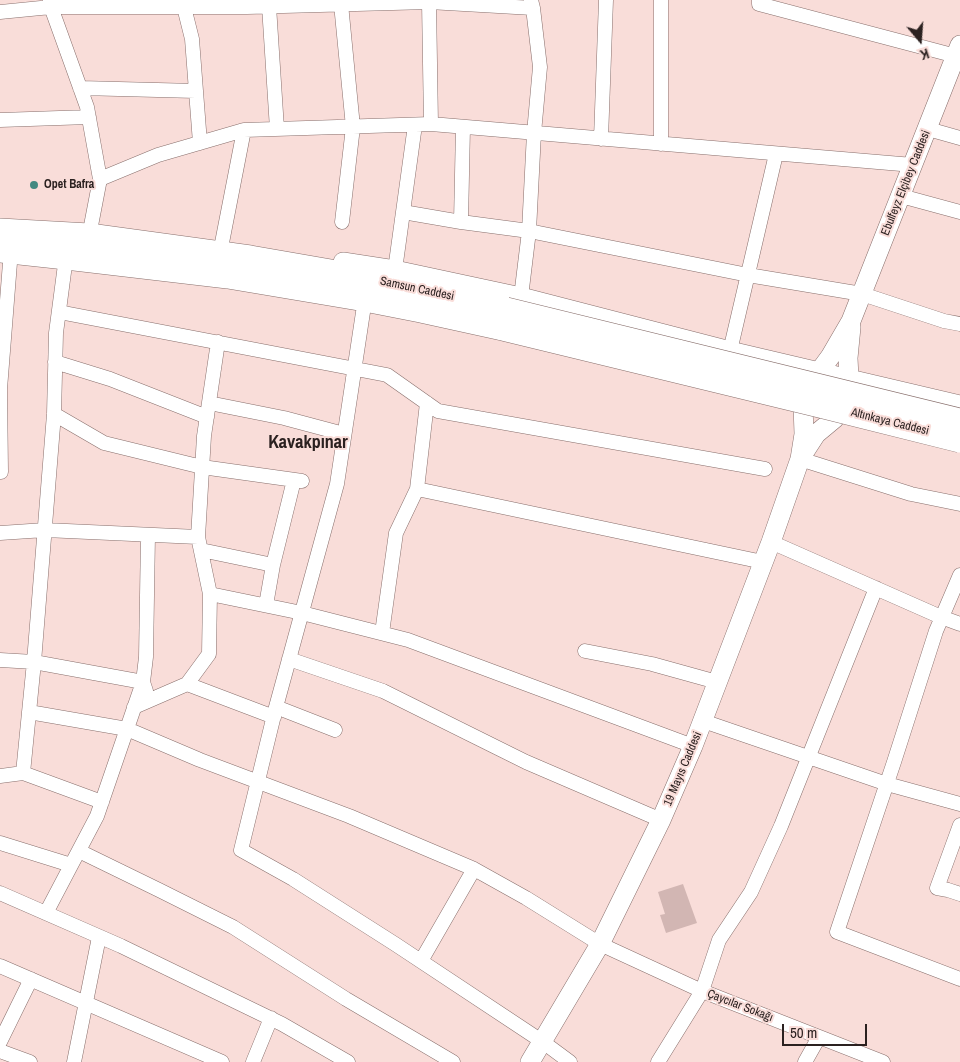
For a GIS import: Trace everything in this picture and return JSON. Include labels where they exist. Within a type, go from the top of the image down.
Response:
[{"type":"highway","name":"Samsun Caddesi","points":[[4,244],[89,236],[220,253],[394,283],[510,312],[822,399]]},
{"type":"highway","name":"Samsun Caddesi","points":[[4,244],[66,256],[228,276],[364,304],[421,310],[510,312]]},
{"type":"highway","name":"Altınkaya Caddesi","points":[[822,399],[960,421]]},
{"type":"highway","name":"Altınkaya Caddesi","points":[[822,399],[960,440]]},
{"type":"street","points":[[601,139],[606,0]]},
{"type":"street","points":[[661,0],[661,144]]},
{"type":"street","points":[[759,0],[758,4],[959,48]]},
{"type":"street","points":[[0,12],[51,4],[341,4],[360,2],[532,4],[540,67],[534,133],[529,232],[510,312]]},
{"type":"street","points":[[429,2],[431,124]]},
{"type":"street","points":[[51,4],[87,107],[100,178],[89,236]]},
{"type":"street","points":[[184,4],[192,39],[200,143]]},
{"type":"street","points":[[264,4],[277,129]]},
{"type":"street","points":[[341,4],[353,127],[342,222]]},
{"type":"street","name":"Ebulfeyz Elçibey Caddesi","points":[[822,399],[830,357],[851,321],[928,129],[954,79],[959,48]]},
{"type":"street","points":[[80,88],[196,91]]},
{"type":"street","points":[[0,120],[89,117]]},
{"type":"street","points":[[100,178],[158,155],[244,130],[431,124],[913,165]]},
{"type":"street","points":[[396,270],[414,125]]},
{"type":"street","points":[[461,222],[463,127]]},
{"type":"street","points":[[928,129],[960,138]]},
{"type":"street","points":[[220,253],[244,130]]},
{"type":"street","points":[[730,351],[776,154]]},
{"type":"street","points":[[901,196],[960,212]]},
{"type":"street","points":[[403,212],[529,232],[748,275],[862,294],[944,321],[960,324]]},
{"type":"street","points":[[1,472],[0,389],[4,244]]},
{"type":"street","points":[[23,773],[54,414],[56,333],[66,256]]},
{"type":"street","points":[[250,258],[338,261],[396,270],[510,312],[730,351],[822,399],[960,452]]},
{"type":"street","points":[[570,1062],[421,961],[293,879],[241,850],[257,781],[336,484],[364,304],[492,337],[822,399],[849,378],[960,405]]},
{"type":"street","points":[[59,312],[387,375],[438,411],[765,469]]},
{"type":"street","name":"Ebulfeyz Elçibey Caddesi","points":[[822,399],[848,389],[851,321]]},
{"type":"street","points":[[134,707],[187,684],[209,654],[210,594],[200,544],[202,467],[204,436],[218,342]]},
{"type":"street","points":[[55,362],[208,410],[284,418],[344,434]]},
{"type":"street","name":"19 Mayıs Caddesi","points":[[800,459],[816,434],[822,399]]},
{"type":"street","name":"19 Mayıs Caddesi","points":[[530,1062],[600,944],[661,820],[703,721],[771,542],[800,459],[804,434],[822,399]]},
{"type":"street","points":[[382,633],[396,533],[418,489],[427,403]]},
{"type":"street","points":[[54,414],[104,444],[202,467],[298,481],[273,565],[266,605]]},
{"type":"street","points":[[800,459],[911,494],[960,504]]},
{"type":"street","points":[[418,489],[763,562]]},
{"type":"street","points":[[0,533],[45,530],[148,535],[200,544],[273,565]]},
{"type":"street","points":[[46,913],[97,816],[143,682],[146,656],[148,535]]},
{"type":"street","points":[[771,542],[960,624]]},
{"type":"street","points":[[960,575],[941,617],[837,932],[960,980]]},
{"type":"street","points":[[658,1062],[702,991],[719,940],[751,892],[781,826],[876,588]]},
{"type":"street","points":[[210,594],[302,613],[408,640],[693,746]]},
{"type":"street","points":[[585,652],[652,664],[717,682]]},
{"type":"street","points":[[289,659],[383,691],[526,762],[661,820]]},
{"type":"street","points":[[0,660],[34,662],[143,682]]},
{"type":"street","points":[[143,682],[150,701]]},
{"type":"street","points":[[187,684],[335,730]]},
{"type":"street","name":"Çaycılar Sokağı","points":[[29,712],[127,728],[200,760],[349,816],[474,869],[526,898],[600,944],[702,991],[883,1062]]},
{"type":"street","points":[[703,721],[887,784],[959,802]]},
{"type":"street","points":[[0,776],[23,773],[102,802]]},
{"type":"street","points":[[960,825],[937,888],[960,894]]},
{"type":"street","points":[[0,843],[71,865]]},
{"type":"street","points":[[79,851],[233,928],[346,999],[453,1062]]},
{"type":"street","points":[[421,961],[474,869]]},
{"type":"street","points":[[0,892],[271,1018],[348,1062]]},
{"type":"street","points":[[74,1062],[99,937]]},
{"type":"street","points":[[0,966],[222,1062]]},
{"type":"street","points":[[0,1042],[31,979]]},
{"type":"street","points":[[253,1062],[271,1018]]},
{"type":"street","points":[[805,1062],[819,1037]]},
{"type":"street","points":[[0,1051],[30,1062]]},
{"type":"building","points":[[683,884],[697,923],[666,933],[660,915],[665,914],[658,892]]},
{"type":"place","name":"Opet Bafra","points":[[34,185]]},
{"type":"district","name":"Kavakpınar","points":[[308,443]]}]
